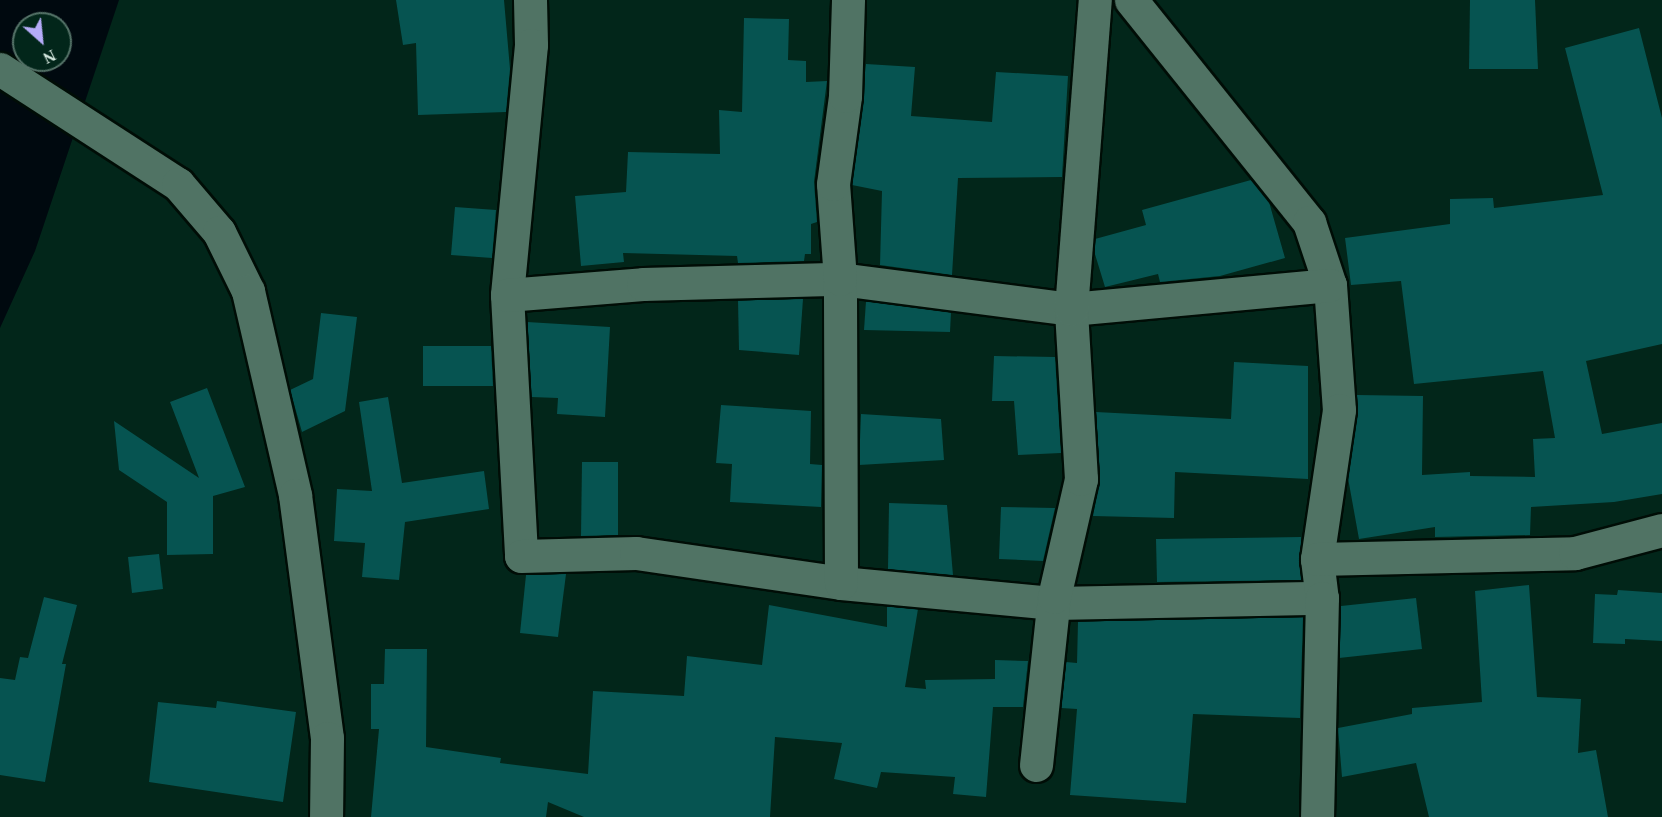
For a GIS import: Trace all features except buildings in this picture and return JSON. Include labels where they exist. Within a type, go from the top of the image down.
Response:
[{"type":"street","points":[[530,0],[531,45],[507,295],[521,556],[636,553],[841,583],[1053,603],[1322,598]]},
{"type":"street","points":[[841,583],[840,279],[833,184],[845,96],[848,0]]},
{"type":"street","points":[[1036,765],[1053,603],[1081,479],[1071,309],[1095,0]]},
{"type":"street","points":[[1131,0],[1309,222],[1330,285],[1339,410],[1317,559],[1322,598],[1317,817]]},
{"type":"street","points":[[0,69],[178,184],[219,232],[248,291],[295,495],[327,738],[326,817]]},
{"type":"street","points":[[507,295],[644,284],[840,279],[1071,309],[1330,285]]},
{"type":"street","points":[[1317,559],[1575,553],[1662,530]]},
{"type":"shaded area","points":[[0,0],[119,0],[35,251],[0,328]]}]
